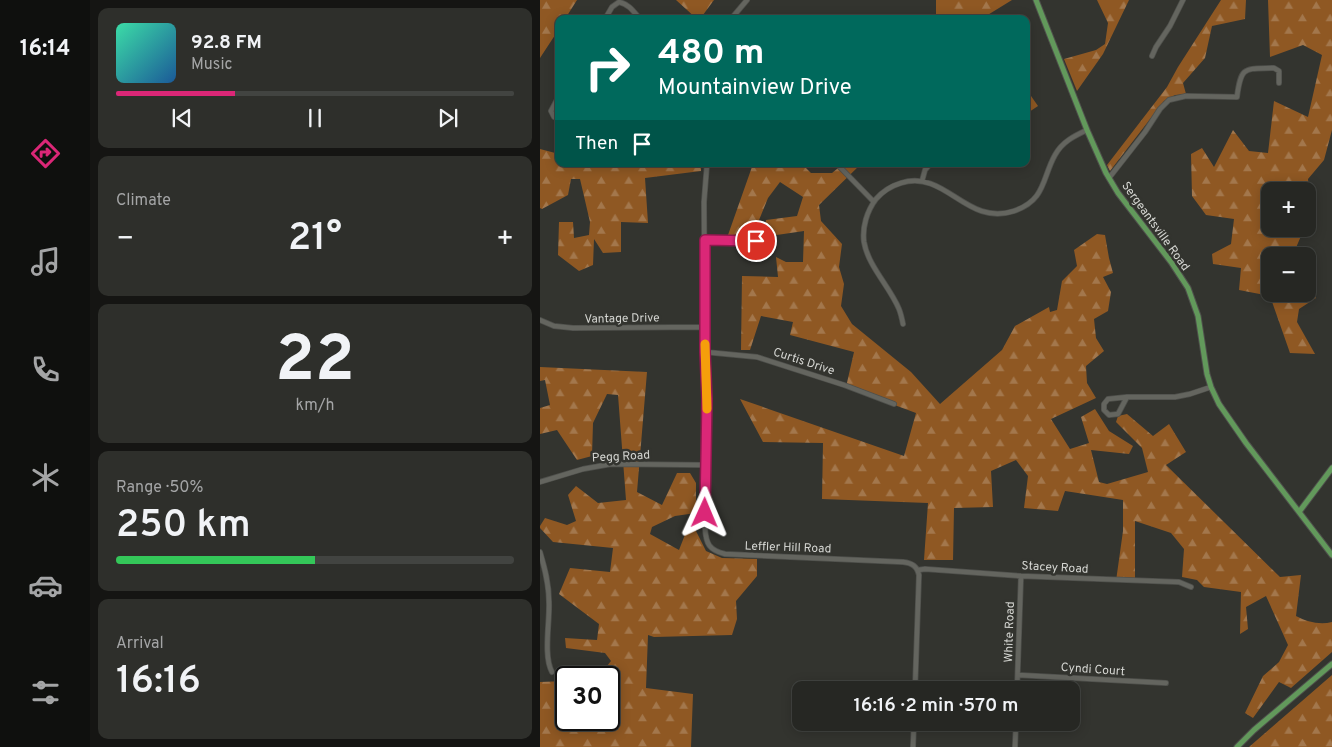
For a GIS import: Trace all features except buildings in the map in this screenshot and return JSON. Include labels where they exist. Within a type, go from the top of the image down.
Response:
[{"type":"main road","name":"Sergeantsville Road","points":[[1036,0],[1087,130],[1109,178],[1188,288],[1198,316],[1204,364],[1211,387],[1219,404],[1332,555]]},
{"type":"main road","points":[[1299,512],[1332,468]]},
{"type":"main road","points":[[1237,747],[1254,730],[1332,664]]},
{"type":"street","points":[[734,15],[747,0]]},
{"type":"street","points":[[1152,56],[1183,0]]},
{"type":"street","points":[[607,15],[612,7],[619,2],[626,5],[636,15]]},
{"type":"street","points":[[1109,178],[1145,132],[1160,109],[1169,100],[1186,96],[1237,97],[1239,80],[1242,74],[1254,68],[1274,68],[1279,71],[1279,83]]},
{"type":"street","points":[[555,104],[551,111],[555,117]]},
{"type":"street","points":[[903,324],[899,308],[868,255],[864,242],[866,218],[874,202],[884,191],[904,182],[922,181],[942,188],[970,207],[984,213],[1002,214],[1014,211],[1027,204],[1041,190],[1055,154],[1063,144],[1087,130]]},
{"type":"street","name":"Leffler Hill Road","points":[[706,167],[705,352],[707,399],[705,534],[709,546],[725,554],[903,562],[913,564],[918,570]]},
{"type":"street","points":[[840,167],[874,202]]},
{"type":"street","points":[[922,181],[928,167]]},
{"type":"street","points":[[705,240],[750,240],[762,243]]},
{"type":"street","name":"Vantage Drive","points":[[540,320],[548,324],[567,328],[705,327]]},
{"type":"street","name":"Curtis Drive","points":[[705,352],[757,357],[844,385],[894,404]]},
{"type":"street","points":[[1127,398],[1118,414],[1109,415],[1104,410],[1104,404],[1108,399],[1127,398],[1175,398],[1211,387]]},
{"type":"street","name":"Pegg Road","points":[[540,482],[582,469],[611,464],[706,465]]},
{"type":"street","points":[[540,552],[548,583],[548,662],[552,672]]},
{"type":"street","points":[[915,681],[918,570]]},
{"type":"street","name":"Stacey Road","points":[[918,570],[1179,582],[1191,587]]},
{"type":"street","name":"White Road","points":[[1018,681],[1021,576]]},
{"type":"street","name":"Cyndi Court","points":[[1018,675],[1166,683]]},
{"type":"street","points":[[913,747],[914,731]]},
{"type":"street","points":[[1015,747],[1016,731]]},
{"type":"green space","points":[[540,0],[577,0],[568,15],[555,15],[555,35],[540,58]]},
{"type":"green space","points":[[676,0],[714,0],[703,15],[693,15]]},
{"type":"green space","points":[[936,0],[1012,0],[988,15],[936,15]]},
{"type":"green space","points":[[1097,0],[1129,0],[1103,54],[1077,91],[1064,59],[1096,50],[1105,44],[1108,23]]},
{"type":"green space","points":[[1221,0],[1246,0],[1245,19],[1212,26],[1205,58],[1183,83],[1186,94],[1175,95],[1164,101],[1110,171],[1107,165],[1167,87]]},
{"type":"green space","points":[[1268,0],[1332,0],[1332,130],[1324,160],[1308,179],[1308,182],[1261,182],[1261,237],[1301,237],[1296,247],[1261,247],[1261,294],[1239,290],[1241,268],[1213,264],[1212,254],[1231,244],[1234,219],[1206,215],[1192,196],[1191,154],[1202,148],[1214,167],[1233,130],[1249,151],[1268,153],[1274,101],[1308,117],[1322,55],[1303,45],[1270,57]]},
{"type":"green space","points":[[1030,96],[1031,96],[1038,106],[1030,111]]},
{"type":"green space","points":[[540,149],[555,153],[555,167],[701,167],[701,171],[645,178],[648,223],[621,222],[621,252],[603,253],[594,239],[593,265],[579,271],[558,255],[559,222],[573,222],[574,238],[589,235],[590,222],[580,179],[571,179],[568,195],[542,209],[540,208]]},
{"type":"green space","points":[[752,167],[805,167],[811,173],[832,173],[839,167],[858,167],[819,205],[821,221],[842,244],[839,267],[844,284],[841,306],[852,324],[911,372],[940,404],[1002,350],[1015,326],[1049,307],[1050,312],[1057,310],[1062,281],[1077,266],[1074,250],[1097,234],[1105,235],[1113,273],[1103,277],[1111,292],[1108,311],[1094,319],[1096,338],[1104,351],[1086,366],[1087,383],[1096,398],[1051,419],[1070,449],[1089,443],[1081,417],[1095,409],[1109,431],[1133,446],[1129,454],[1091,450],[1099,482],[1107,484],[1148,472],[1142,448],[1116,422],[1118,416],[1127,414],[1153,436],[1169,424],[1186,452],[1166,465],[1280,577],[1301,575],[1296,616],[1314,622],[1332,622],[1332,652],[1291,688],[1279,682],[1253,718],[1245,713],[1263,676],[1279,662],[1288,645],[1266,596],[1246,607],[1248,629],[1240,634],[1241,592],[1204,587],[1197,580],[1182,577],[1184,549],[1171,533],[1135,521],[1135,582],[1116,581],[1123,531],[1123,500],[1065,491],[1058,511],[1024,508],[1028,476],[1016,460],[991,471],[993,507],[954,508],[953,560],[924,560],[928,503],[822,499],[823,443],[763,442],[740,399],[904,456],[916,413],[846,387],[854,352],[790,335],[793,322],[761,316],[750,350],[741,350],[742,276],[778,277],[776,257],[786,262],[803,262],[804,231],[763,237],[766,220],[797,216],[803,197],[780,182],[768,198],[753,235],[728,235]]},
{"type":"green space","points":[[1272,302],[1310,302],[1299,309],[1297,322],[1315,354],[1290,353]]},
{"type":"green space","points":[[540,367],[647,372],[637,492],[662,505],[677,473],[690,473],[696,483],[696,513],[675,516],[652,527],[650,534],[679,550],[688,527],[694,527],[706,551],[722,558],[757,559],[757,576],[736,601],[737,619],[732,635],[654,637],[648,635],[646,688],[693,694],[691,747],[540,747],[540,682],[555,681],[555,731],[620,731],[620,666],[607,666],[611,661],[605,653],[566,648],[565,638],[597,640],[599,624],[559,594],[570,568],[610,572],[613,548],[553,542],[540,526],[545,518],[567,525],[576,521],[568,495],[576,486],[598,503],[626,500],[618,395],[607,394],[593,423],[592,456],[577,460],[557,430],[540,434],[540,408],[550,405],[545,380],[540,381]]},
{"type":"green space","points":[[1332,675],[1332,747],[1249,747]]},
{"type":"slow traffic","points":[[705,344],[707,409]]},
{"type":"route","points":[[705,513],[707,399],[705,240],[756,241]]}]
